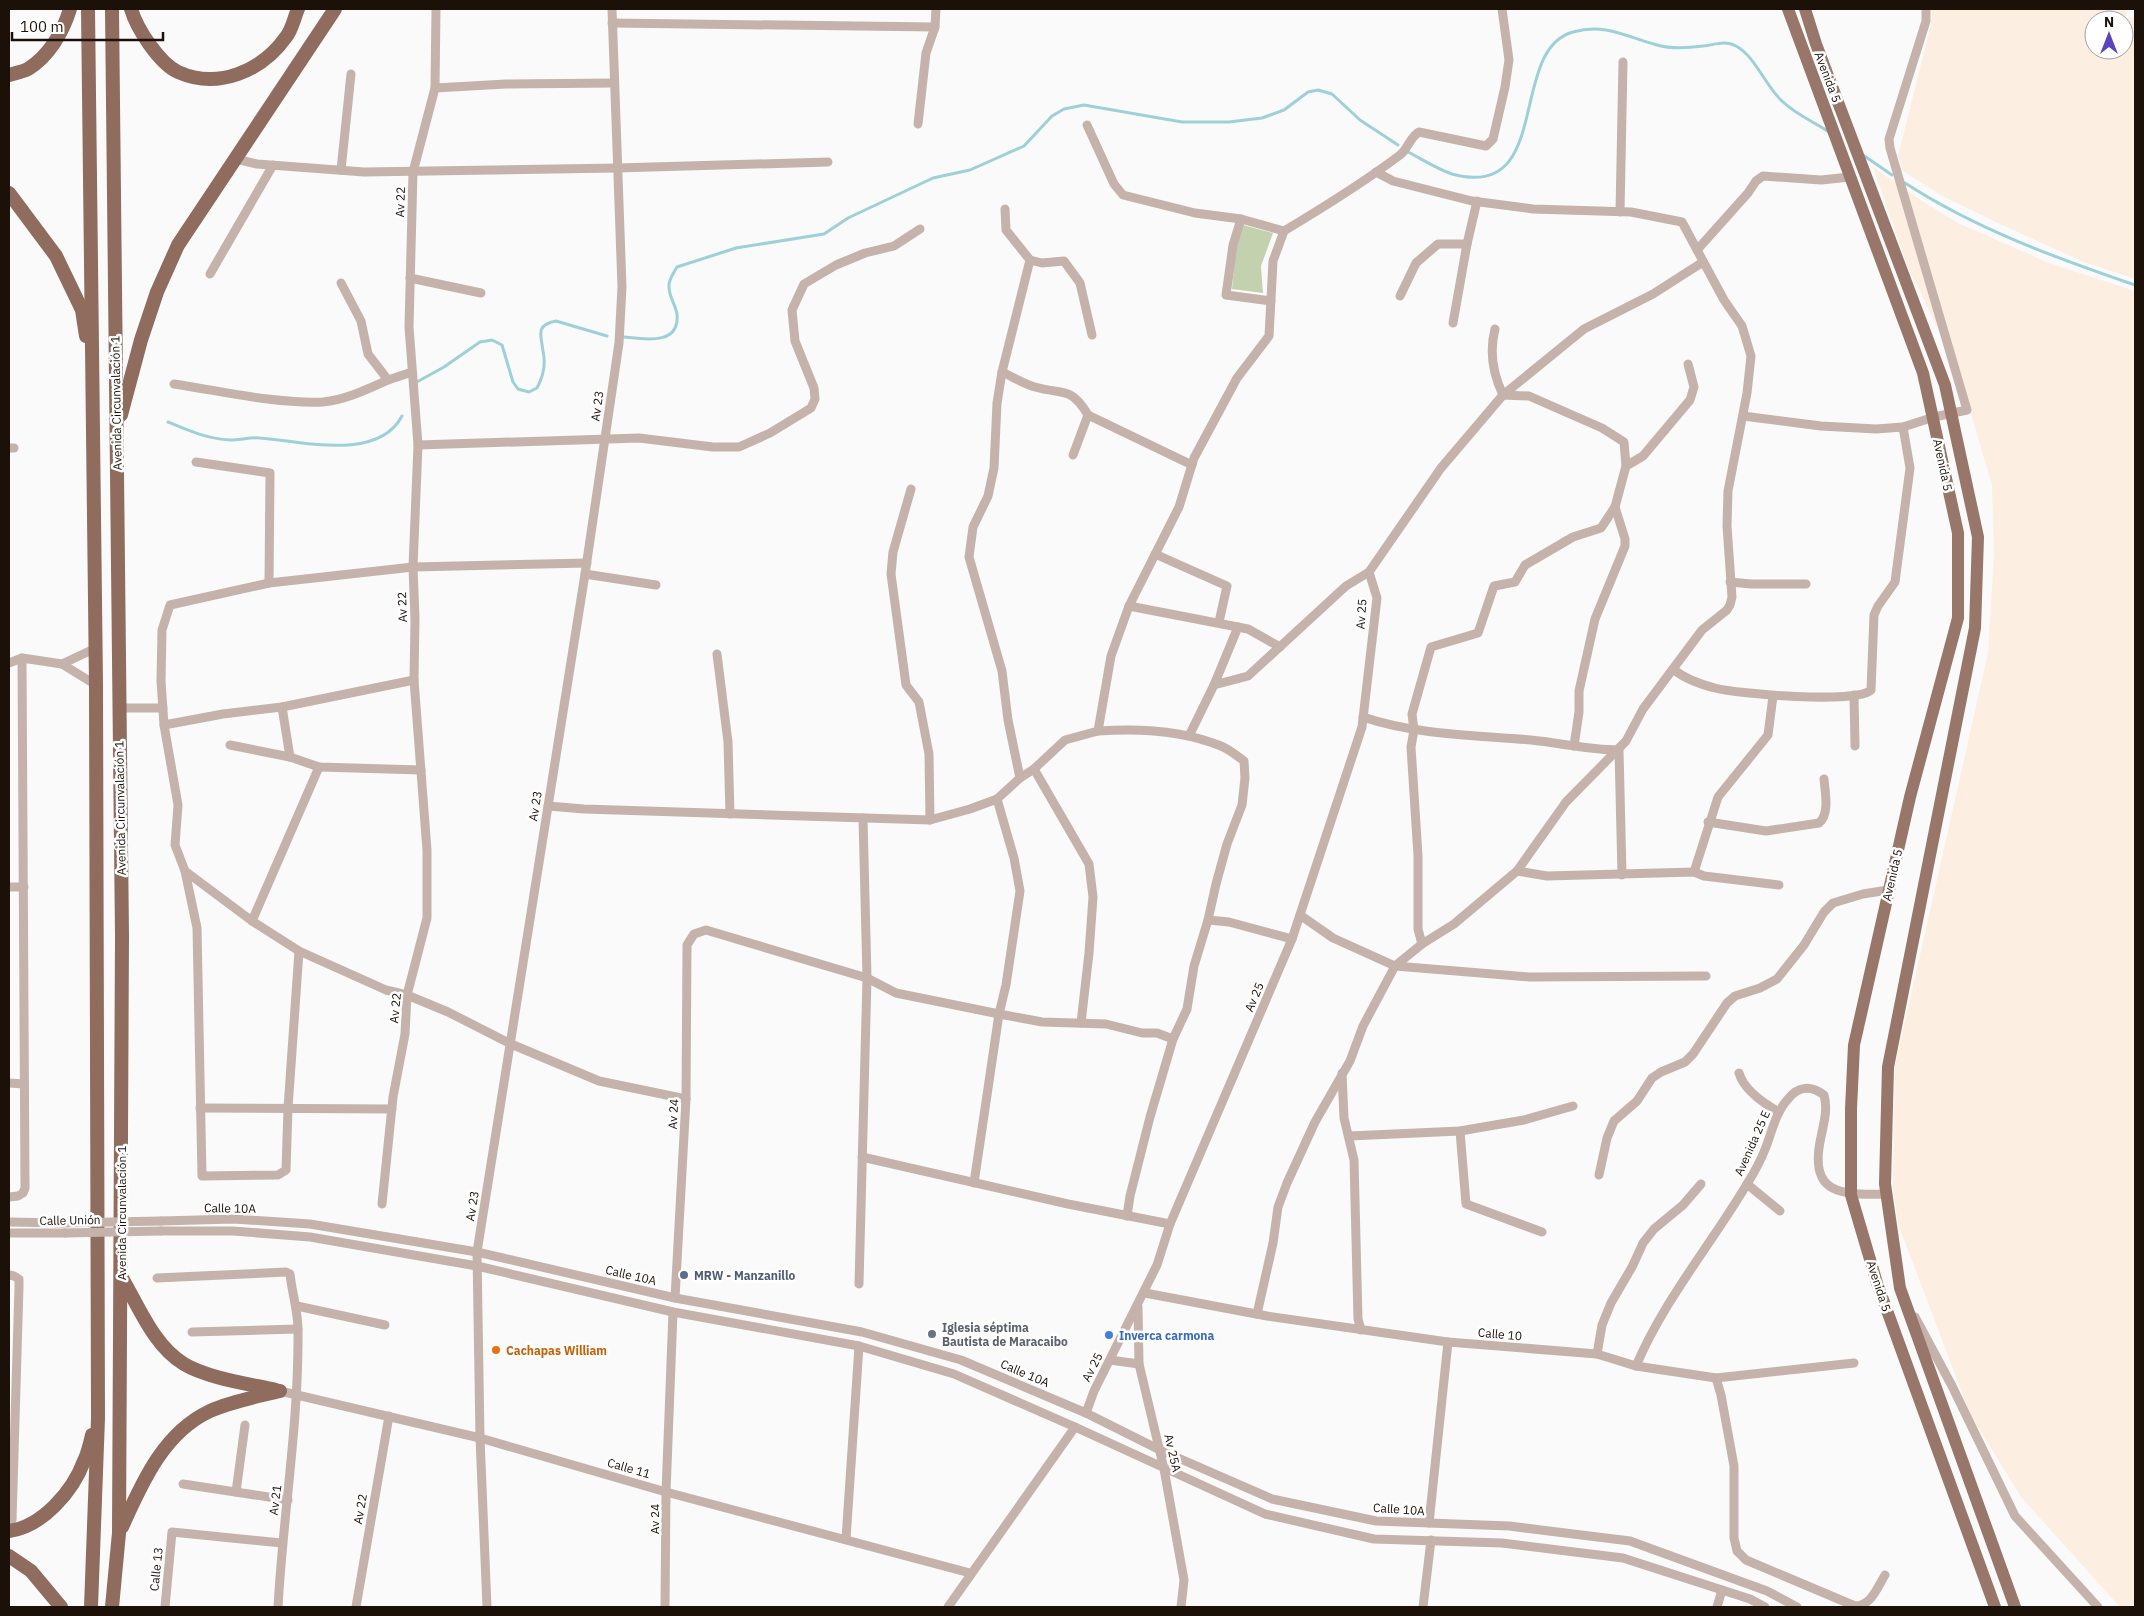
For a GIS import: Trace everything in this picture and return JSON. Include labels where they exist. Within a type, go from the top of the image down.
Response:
[{"type":"highway","points":[[9,75],[27,70],[50,50],[70,9]]},
{"type":"highway","name":"Avenida Circunvalación 1","points":[[88,9],[96,648],[98,1418],[90,1607]]},
{"type":"highway","name":"Avenida Circunvalación 1","points":[[112,9],[122,936],[119,1533],[112,1607]]},
{"type":"highway","points":[[130,9],[153,51],[177,72],[210,80],[234,76],[267,60],[288,36],[298,9]]},
{"type":"highway","points":[[117,433],[141,340],[157,292],[178,245],[335,9]]},
{"type":"highway","points":[[9,193],[56,256],[82,310],[94,388]]},
{"type":"highway","points":[[121,1276],[152,1329],[167,1350],[185,1364],[215,1376],[280,1391]]},
{"type":"highway","points":[[119,1533],[146,1476],[159,1455],[181,1431],[209,1412],[239,1401],[280,1391]]},
{"type":"highway","points":[[10,1525],[37,1520],[56,1504],[84,1463],[98,1418]]},
{"type":"highway","points":[[9,1556],[31,1571],[60,1607]]},
{"type":"main road","name":"Avenida 5","points":[[1805,9],[1816,44],[1945,385],[1978,537],[1975,628],[1888,1067],[1885,1184],[1900,1288],[2015,1607]]},
{"type":"main road","name":"Avenida 5","points":[[1788,10],[1923,372],[1958,532],[1958,618],[1910,797],[1854,1045],[1851,1109],[1851,1195],[1877,1284],[1996,1607]]},
{"type":"street","name":"Av 22","points":[[382,1204],[392,1108],[405,1034],[408,996],[427,918],[427,850],[414,680],[415,619],[413,567],[418,445],[409,327],[413,172],[435,88],[436,9]]},
{"type":"street","name":"Av 23","points":[[487,1607],[480,1438],[477,1252],[587,563],[619,343],[622,287],[612,9]]},
{"type":"street","points":[[918,124],[926,54],[935,27],[936,9]]},
{"type":"street","points":[[1098,731],[1111,656],[1129,606],[1179,507],[1192,465],[1237,378],[1269,336],[1273,260],[1284,231],[1334,202],[1402,154],[1418,132],[1486,146],[1490,144],[1494,139],[1509,60],[1502,9]]},
{"type":"street","points":[[1742,416],[1821,426],[1876,429],[1903,427],[1951,412],[1967,410],[1930,280],[1896,171],[1889,139],[1926,21],[1926,9]]},
{"type":"street","points":[[612,23],[935,27]]},
{"type":"street","points":[[1620,212],[1622,62]]},
{"type":"street","points":[[341,170],[351,74]]},
{"type":"street","points":[[435,88],[506,84],[614,83]]},
{"type":"street","points":[[1087,125],[1114,184],[1123,194],[1195,213],[1241,219],[1284,231]]},
{"type":"street","points":[[236,159],[273,165],[341,170],[413,172],[828,162]]},
{"type":"street","points":[[210,274],[273,165]]},
{"type":"street","points":[[1257,1314],[1273,1243],[1278,1207],[1301,1152],[1350,1061],[1363,1026],[1396,966],[1422,944],[1454,924],[1517,871],[1566,802],[1626,741],[1643,709],[1702,630],[1730,605],[1727,526],[1728,491],[1751,356],[1742,326],[1724,300],[1682,222],[1631,212],[1532,209],[1477,201],[1393,181],[1376,172]]},
{"type":"street","points":[[1697,250],[1748,193],[1756,181],[1763,176],[1821,180],[1850,177]]},
{"type":"street","points":[[1453,323],[1467,244],[1477,201]]},
{"type":"street","points":[[1005,209],[1006,230],[1030,260],[1042,262],[1064,261],[1080,283],[1092,335]]},
{"type":"street","points":[[1241,219],[1233,245],[1226,296],[1271,301]]},
{"type":"street","points":[[418,445],[639,438],[714,447],[739,447],[770,434],[811,408],[816,399],[814,388],[795,342],[792,310],[804,284],[836,265],[865,253],[894,246],[920,229]]},
{"type":"street","points":[[1400,296],[1416,262],[1438,244],[1467,244]]},
{"type":"street","points":[[1020,778],[1008,720],[1002,671],[969,556],[973,527],[988,496],[994,468],[997,403],[1002,372],[1030,260]]},
{"type":"street","points":[[1214,685],[1248,676],[1346,586],[1369,572],[1442,468],[1503,395],[1584,329],[1653,294],[1703,262]]},
{"type":"street","points":[[410,278],[481,293]]},
{"type":"street","points":[[341,283],[362,321],[368,354],[388,380]]},
{"type":"street","points":[[1495,329],[1490,346],[1496,380],[1503,395]]},
{"type":"street","points":[[1626,466],[1643,456],[1690,400],[1694,387],[1688,364]]},
{"type":"street","points":[[174,384],[277,399],[324,402],[360,392],[412,372]]},
{"type":"street","points":[[1002,372],[1036,387],[1060,390],[1074,396],[1088,415],[1192,465]]},
{"type":"street","points":[[1422,944],[1418,929],[1418,856],[1411,747],[1414,730],[1412,714],[1431,647],[1478,633],[1494,586],[1515,582],[1525,566],[1573,537],[1601,528],[1615,507],[1626,466],[1624,442],[1602,428],[1529,396],[1503,395]]},
{"type":"street","points":[[1073,455],[1088,415]]},
{"type":"street","points":[[1673,669],[1684,678],[1716,688],[1773,696],[1854,695],[1864,694],[1871,690],[1874,615],[1895,582],[1910,468],[1903,427]]},
{"type":"street","points":[[196,462],[270,473],[269,583]]},
{"type":"street","points":[[911,489],[893,552],[891,574],[906,685],[919,702],[929,754],[930,820]]},
{"type":"street","points":[[1574,746],[1578,712],[1578,691],[1595,619],[1625,546],[1625,539],[1615,507]]},
{"type":"street","points":[[1155,554],[1227,586],[1219,622]]},
{"type":"street","points":[[299,952],[285,1172],[278,1175],[202,1176],[200,1169],[197,928],[185,871],[175,845],[178,805],[164,725],[163,708],[162,630],[170,605],[269,583],[413,567],[587,563]]},
{"type":"street","name":"Av 25","points":[[1086,1413],[1110,1360],[1145,1293],[1157,1265],[1170,1224],[1292,939],[1362,727],[1376,598],[1369,572]]},
{"type":"street","points":[[585,574],[656,586]]},
{"type":"street","points":[[1730,582],[1806,584]]},
{"type":"street","points":[[1129,606],[1248,629],[1280,647]]},
{"type":"street","points":[[1189,736],[1214,685],[1238,627]]},
{"type":"street","points":[[62,664],[96,648]]},
{"type":"street","points":[[717,654],[728,742],[730,814]]},
{"type":"street","points":[[9,1196],[23,1194],[25,1188],[22,658]]},
{"type":"street","points":[[9,663],[22,658],[62,664],[96,685]]},
{"type":"street","points":[[164,725],[223,714],[282,707],[414,680]]},
{"type":"street","points":[[1854,695],[1855,746]]},
{"type":"street","points":[[1694,872],[1708,822],[1718,797],[1768,735],[1773,696]]},
{"type":"street","points":[[282,707],[290,757]]},
{"type":"street","points":[[119,708],[163,708]]},
{"type":"street","points":[[1363,717],[1414,730],[1545,742],[1592,750],[1619,750]]},
{"type":"street","points":[[548,806],[584,809],[930,820],[997,799],[1020,778],[1034,769],[1065,740],[1098,731],[1156,730],[1189,736],[1222,746],[1244,761],[1245,778],[1242,805],[1227,844],[1208,920],[1194,966],[1187,1009],[1173,1039],[1130,1196],[1127,1216]]},
{"type":"street","points":[[230,745],[290,757],[319,767],[421,770]]},
{"type":"street","points":[[1619,750],[1622,875]]},
{"type":"street","points":[[252,922],[319,767]]},
{"type":"street","points":[[1034,769],[1090,864],[1093,897],[1090,953],[1082,1023]]},
{"type":"street","points":[[1708,822],[1766,831],[1819,822],[1824,819],[1825,813],[1824,779]]},
{"type":"street","points":[[974,1182],[999,1014],[1006,985],[1020,891],[1014,858],[997,799]]},
{"type":"street","points":[[859,1284],[867,978],[863,818]]},
{"type":"street","points":[[185,871],[252,922],[299,952],[386,990],[408,996],[448,1012],[511,1044],[598,1081],[686,1099]]},
{"type":"street","points":[[1517,871],[1547,876],[1694,872],[1704,876],[1778,885]]},
{"type":"street","points":[[9,887],[24,887]]},
{"type":"street","points":[[1599,1175],[1607,1138],[1614,1121],[1637,1101],[1652,1078],[1685,1062],[1693,1054],[1727,1003],[1740,993],[1760,988],[1777,979],[1804,946],[1824,912],[1833,904],[1863,894],[1888,890]]},
{"type":"street","points":[[1300,915],[1333,938],[1396,966],[1529,976],[1706,976]]},
{"type":"street","points":[[1208,920],[1230,922],[1292,939]]},
{"type":"street","name":"Av 24","points":[[675,1298],[686,1099],[687,945],[694,934],[706,930],[867,978]]},
{"type":"street","points":[[867,978],[896,993],[999,1014],[1042,1022],[1106,1024],[1142,1033],[1157,1033],[1173,1039]]},
{"type":"street","points":[[1342,1073],[1344,1118],[1350,1136],[1354,1160],[1357,1310],[1361,1330]]},
{"type":"street","points":[[1738,1073],[1760,1101],[1779,1112]]},
{"type":"street","points":[[9,1083],[24,1084]]},
{"type":"street","name":"Avenida 25 E","points":[[1636,1366],[1648,1338],[1665,1307],[1748,1184],[1765,1149],[1779,1112],[1795,1091],[1812,1088],[1824,1095],[1826,1112],[1818,1150],[1818,1163],[1822,1178],[1828,1185],[1838,1192],[1851,1195],[1887,1194]]},
{"type":"street","points":[[1350,1136],[1460,1131],[1524,1120],[1573,1106]]},
{"type":"street","points":[[200,1108],[392,1108]]},
{"type":"street","points":[[1460,1131],[1466,1204],[1542,1232]]},
{"type":"street","points":[[862,1157],[1170,1224]]},
{"type":"street","points":[[1597,1354],[1602,1326],[1611,1303],[1632,1267],[1643,1243],[1654,1229],[1683,1205],[1701,1184]]},
{"type":"street","points":[[1748,1184],[1780,1211]]},
{"type":"street","name":"Calle 10A","points":[[161,1220],[234,1219],[310,1224],[477,1252],[675,1298],[862,1332],[961,1360],[1086,1413],[1160,1450],[1272,1499],[1376,1521],[1509,1526],[1630,1541],[1767,1591],[1797,1607]]},
{"type":"street","name":"Calle Unión","points":[[9,1222],[63,1223],[161,1220]]},
{"type":"street","name":"Calle 10A","points":[[161,1231],[233,1231],[310,1237],[477,1266],[674,1312],[859,1346],[954,1374],[1075,1426],[1164,1469],[1265,1514],[1374,1538],[1502,1543],[1623,1558],[1750,1599],[1765,1607]]},
{"type":"street","name":"Calle Unión","points":[[9,1233],[161,1231]]},
{"type":"street","name":"Av 21","points":[[157,1278],[289,1273],[297,1306],[297,1395],[288,1500],[282,1543],[278,1607]]},
{"type":"street","points":[[9,1275],[19,1280],[10,1525]]},
{"type":"street","points":[[1900,1288],[1952,1386],[2015,1516],[2098,1607]]},
{"type":"street","name":"Calle 10","points":[[1145,1293],[1257,1314],[1448,1342],[1597,1354],[1636,1366],[1716,1378],[1854,1363]]},
{"type":"street","name":"Av 25A","points":[[1138,1305],[1139,1364],[1164,1469],[1184,1580],[1181,1607]]},
{"type":"street","points":[[297,1306],[385,1325]]},
{"type":"street","name":"Av 24","points":[[665,1607],[666,1492],[674,1312]]},
{"type":"street","points":[[192,1332],[298,1330]]},
{"type":"street","points":[[1429,1523],[1448,1342]]},
{"type":"street","points":[[846,1538],[859,1346]]},
{"type":"street","points":[[1110,1360],[1139,1364]]},
{"type":"street","points":[[1716,1378],[1734,1466],[1734,1538],[1737,1551],[1746,1560],[1855,1606],[1862,1606],[1868,1602],[1885,1575]]},
{"type":"street","name":"Calle 11","points":[[280,1391],[480,1438],[666,1492],[846,1538],[970,1574]]},
{"type":"street","name":"Av 22","points":[[356,1607],[389,1416]]},
{"type":"street","points":[[236,1492],[244,1425]]},
{"type":"street","points":[[948,1607],[1075,1426]]},
{"type":"street","points":[[182,1484],[288,1500]]},
{"type":"street","name":"Calle 13","points":[[165,1607],[172,1532],[282,1543]]},
{"type":"street","points":[[1423,1607],[1431,1540]]},
{"type":"street","points":[[1717,1607],[1722,1590]]},
{"type":"shaded area","points":[[1932,9],[2126,9],[2084,10],[2084,60],[2134,60],[2135,17],[2135,279],[2081,261],[1944,197],[1903,171],[1898,156],[1931,24]]},
{"type":"shaded area","points":[[1873,167],[1958,223],[2049,263],[2135,291],[2135,1607],[2120,1607],[2021,1497],[1971,1416],[1898,1224],[1893,1188],[1895,1066],[1988,653],[1994,555],[1992,485],[1958,370],[1907,265]]},
{"type":"green space","points":[[1243,225],[1273,233],[1261,266],[1263,293],[1232,289],[1236,247]]},
{"type":"waterway","points":[[1408,152],[1452,174],[1484,177],[1505,166],[1518,146],[1541,66],[1553,44],[1573,32],[1596,29],[1616,32],[1668,47],[1680,48],[1724,43],[1732,44],[1749,57],[1776,95],[1787,106],[1829,132]]},
{"type":"waterway","points":[[624,337],[641,339],[659,338],[667,336],[673,331],[677,314],[669,284],[677,267],[736,248],[824,234],[848,218],[933,178],[970,170],[1024,146],[1052,116],[1064,109],[1084,105],[1182,122],[1229,122],[1262,118],[1284,110],[1308,92],[1318,90],[1332,94],[1360,120],[1398,145]]},
{"type":"waterway","points":[[1863,155],[1892,175]]},
{"type":"waterway","points":[[1905,183],[1960,215],[2017,241],[2135,285]]},
{"type":"waterway","points":[[415,383],[444,367],[480,342],[492,340],[502,345],[513,382],[518,389],[529,392],[537,388],[542,375],[544,361],[541,332],[545,325],[556,321],[607,336]]},
{"type":"waterway","points":[[168,422],[214,438],[234,440],[256,438],[337,445],[357,444],[375,439],[391,430],[402,416]]},
{"type":"place","name":"MRW - Manzanillo","points":[[684,1275]]},
{"type":"place","name":"Iglesia séptima Bautista de Maracaibo","points":[[932,1334]]},
{"type":"place","name":"Inverca carmona","points":[[1109,1335]]},
{"type":"place","name":"Cachapas William","points":[[496,1350]]}]
